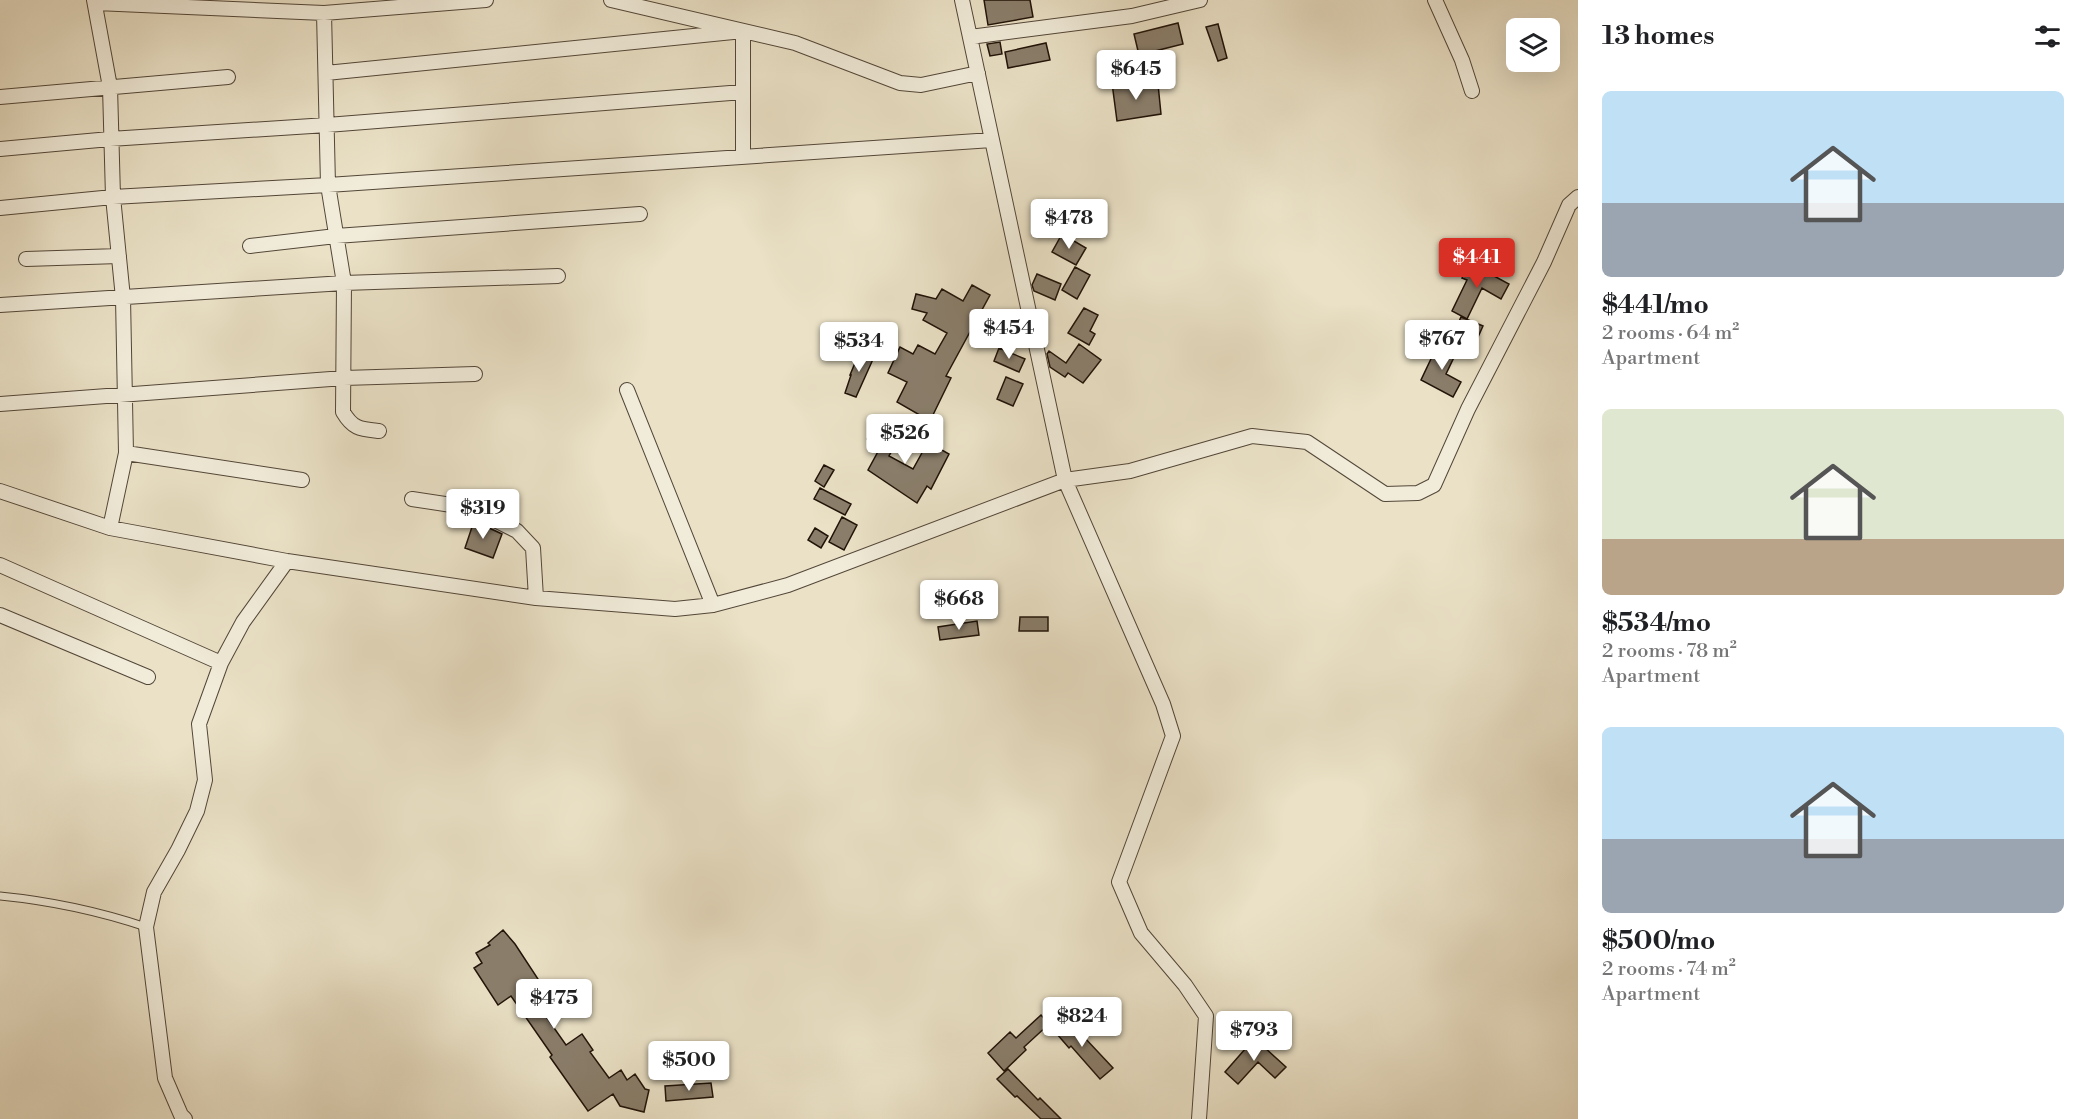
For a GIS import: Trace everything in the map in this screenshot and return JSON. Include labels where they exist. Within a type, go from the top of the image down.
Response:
[{"type":"street","points":[[110,528],[126,453],[123,298],[113,197],[110,87],[95,1],[324,13],[486,0]]},
{"type":"street","points":[[611,0],[795,43],[900,83],[921,85],[978,73]]},
{"type":"street","points":[[962,0],[1065,480],[1163,704],[1173,736],[1119,882],[1141,933],[1185,985],[1206,1016],[1199,1119]]},
{"type":"street","points":[[970,37],[1132,16],[1200,0]]},
{"type":"street","points":[[1436,0],[1462,60],[1472,91]]},
{"type":"street","points":[[324,13],[328,185],[344,283],[343,412],[357,428],[379,431]]},
{"type":"street","points":[[326,73],[743,31]]},
{"type":"street","points":[[743,31],[743,157]]},
{"type":"street","points":[[0,97],[228,77]]},
{"type":"street","points":[[0,149],[743,92]]},
{"type":"street","points":[[0,208],[113,197],[328,185],[992,140]]},
{"type":"street","points":[[0,491],[110,528],[287,561],[536,598],[675,609],[713,605],[788,585],[1065,480],[1130,471],[1252,436],[1307,442],[1385,494],[1418,493],[1434,485],[1478,388],[1544,262],[1569,205],[1578,197]]},
{"type":"street","points":[[250,246],[336,236],[640,214]]},
{"type":"street","points":[[26,259],[119,256]]},
{"type":"street","points":[[0,305],[344,283],[558,276]]},
{"type":"street","points":[[0,404],[344,378],[475,374]]},
{"type":"street","points":[[627,390],[713,605]]},
{"type":"street","points":[[126,453],[302,480]]},
{"type":"street","points":[[412,499],[471,508],[517,531],[533,548],[536,598]]},
{"type":"street","points":[[185,1119],[181,1115],[165,1078],[146,927],[154,892],[197,811],[205,780],[199,724],[222,663],[243,622],[287,561]]},
{"type":"street","points":[[0,565],[222,663]]},
{"type":"street","points":[[0,615],[148,677]]},
{"type":"lane","points":[[0,896],[50,901],[109,915],[146,927]]},
{"type":"building","points":[[984,0],[1030,0],[1033,17],[988,25]]},
{"type":"building","points":[[1178,23],[1183,44],[1139,55],[1134,34]]},
{"type":"building","points":[[1218,24],[1227,58],[1218,61],[1206,27]]},
{"type":"building","points":[[1000,42],[1002,54],[990,56],[987,44]]},
{"type":"building","points":[[1046,43],[1050,60],[1008,68],[1005,52]]},
{"type":"building","points":[[1129,81],[1130,87],[1158,84],[1161,114],[1117,121],[1112,83]]},
{"type":"building","points":[[1062,234],[1086,248],[1076,265],[1052,252]]},
{"type":"building","points":[[1470,263],[1509,284],[1501,299],[1482,288],[1467,319],[1452,311],[1467,280],[1462,278]]},
{"type":"building","points":[[1075,267],[1090,275],[1077,299],[1062,290]]},
{"type":"building","points":[[1037,274],[1061,284],[1055,300],[1034,291],[1032,285]]},
{"type":"building","points":[[972,285],[990,295],[946,376],[951,378],[930,421],[897,402],[907,382],[888,373],[900,347],[913,354],[918,345],[935,354],[947,333],[923,320],[927,313],[912,309],[916,294],[936,299],[942,289],[963,301]]},
{"type":"building","points":[[1084,308],[1098,315],[1090,331],[1095,334],[1089,345],[1068,333]]},
{"type":"building","points":[[1461,317],[1483,326],[1478,337],[1456,328]]},
{"type":"building","points":[[1439,342],[1457,351],[1446,374],[1461,382],[1453,397],[1421,380]]},
{"type":"building","points":[[1079,344],[1101,360],[1083,383],[1068,373],[1065,377],[1050,367],[1047,354],[1049,351],[1066,363]]},
{"type":"building","points":[[999,348],[1025,359],[1019,372],[994,361]]},
{"type":"building","points":[[860,351],[874,357],[856,397],[845,393]]},
{"type":"building","points":[[1006,377],[1023,384],[1013,406],[997,399]]},
{"type":"building","points":[[877,422],[901,435],[889,456],[913,469],[928,442],[949,454],[931,489],[927,486],[917,503],[868,470],[881,446],[867,439]]},
{"type":"building","points":[[824,465],[834,470],[824,487],[815,481]]},
{"type":"building","points":[[820,488],[851,504],[845,515],[814,499]]},
{"type":"building","points":[[842,517],[857,525],[844,550],[829,542]]},
{"type":"building","points":[[474,521],[502,534],[493,558],[465,548]]},
{"type":"building","points":[[815,528],[828,536],[821,548],[808,540]]},
{"type":"building","points":[[1020,617],[1048,617],[1048,631],[1019,631]]},
{"type":"building","points":[[977,621],[979,635],[940,640],[938,627]]},
{"type":"building","points":[[503,930],[538,979],[526,988],[566,1045],[582,1034],[593,1050],[590,1052],[609,1078],[621,1070],[627,1080],[635,1074],[645,1089],[649,1090],[644,1112],[620,1106],[613,1094],[588,1111],[511,996],[498,1005],[474,968],[482,963],[476,953],[490,945],[488,943]]},
{"type":"building","points":[[1041,1015],[1049,1024],[1024,1047],[1026,1050],[1004,1071],[988,1053],[1010,1032],[1016,1038]]},
{"type":"building","points":[[1060,1016],[1081,1040],[1084,1037],[1113,1068],[1100,1079],[1050,1026]]},
{"type":"building","points":[[1253,1037],[1286,1067],[1275,1078],[1258,1062],[1238,1084],[1225,1072]]},
{"type":"building","points":[[1008,1069],[1038,1100],[1040,1098],[1061,1119],[1041,1119],[1017,1096],[1015,1097],[997,1079]]},
{"type":"building","points":[[711,1083],[713,1097],[666,1101],[665,1086]]}]
